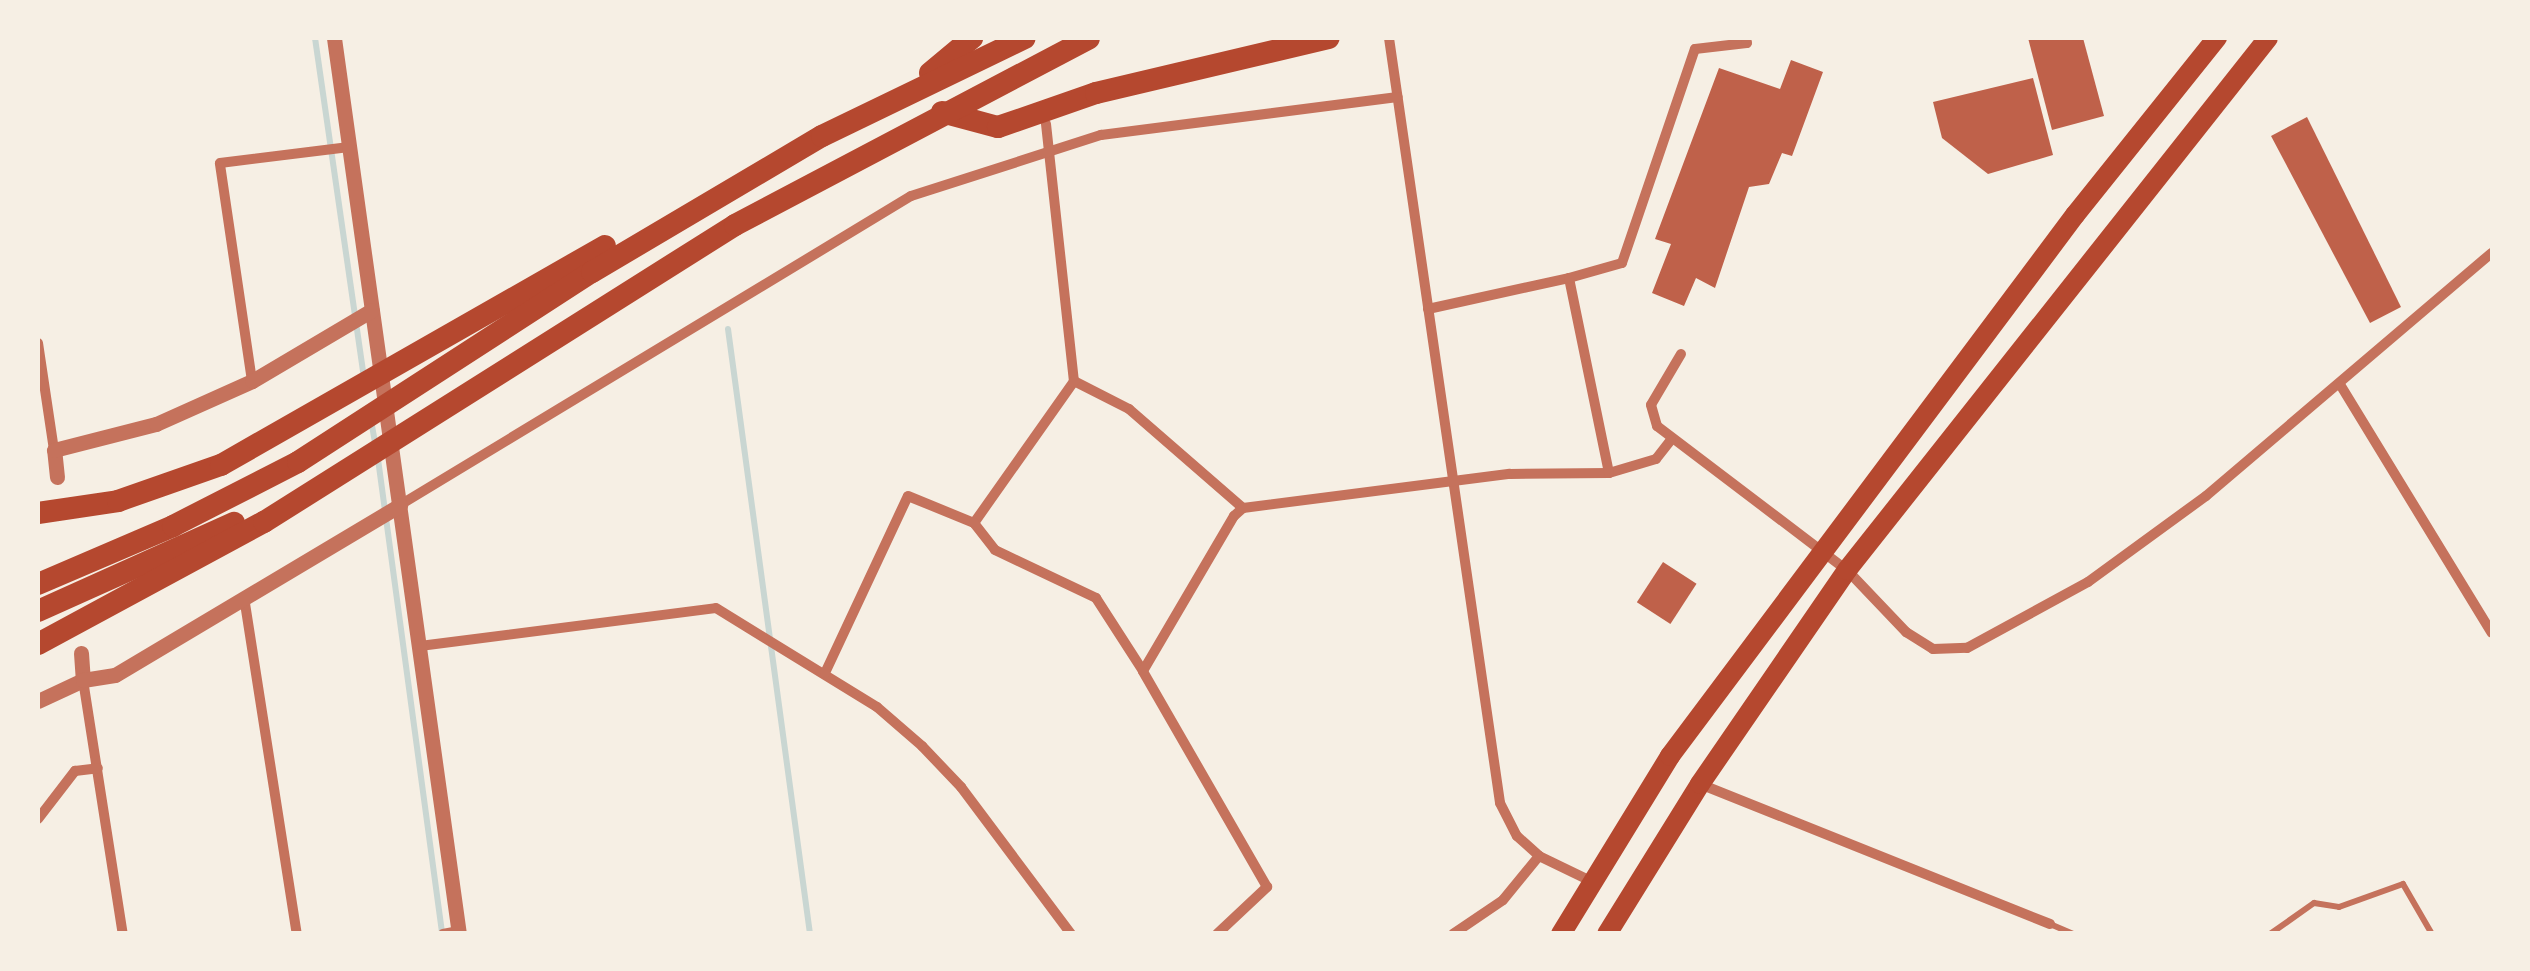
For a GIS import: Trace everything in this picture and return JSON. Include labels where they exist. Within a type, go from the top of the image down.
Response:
[{"type":"highway","points":[[877,109],[972,38]]},
{"type":"highway","points":[[38,513],[168,485],[347,399],[431,364],[822,136],[1025,38]]},
{"type":"highway","points":[[38,644],[188,566],[735,225],[942,112],[1089,38]]},
{"type":"highway","points":[[942,112],[998,127],[1096,94],[1329,38]]},
{"type":"highway","points":[[1607,934],[1700,784],[1847,570],[2268,38]]},
{"type":"highway","points":[[1561,934],[1640,798],[1822,550],[2212,43]]},
{"type":"highway","points":[[38,584],[173,526],[356,427],[431,364]]},
{"type":"highway","points":[[38,611],[194,543],[363,457]]},
{"type":"street","points":[[334,38],[420,646],[453,933]]},
{"type":"street","points":[[1389,38],[1500,803],[1518,836],[1538,856],[1590,880]]},
{"type":"street","points":[[1428,309],[1622,263],[1695,49],[1747,43],[1746,38]]},
{"type":"street","points":[[38,701],[83,680],[115,674],[911,196],[1049,148],[1101,135],[1398,97]]},
{"type":"street","points":[[974,524],[1074,381],[1046,124]]},
{"type":"street","points":[[252,381],[220,164],[349,147]]},
{"type":"street","points":[[1681,354],[1651,405],[1657,426],[1847,570],[1906,632],[1933,649],[1968,648],[2088,582],[2341,386],[2492,253]]},
{"type":"street","points":[[1569,278],[1609,474]]},
{"type":"street","points":[[54,450],[156,424],[252,381],[372,310]]},
{"type":"street","points":[[38,344],[57,477]]},
{"type":"street","points":[[1074,381],[1129,409],[1243,508],[1510,474],[1609,474],[1644,465],[1671,440]]},
{"type":"street","points":[[2341,386],[2492,633]]},
{"type":"street","points":[[825,673],[908,496],[974,524],[995,550],[1096,598],[1143,671],[1267,887],[1217,934]]},
{"type":"street","points":[[1143,671],[1243,508]]},
{"type":"street","points":[[244,597],[297,934]]},
{"type":"street","points":[[420,646],[690,608],[716,608],[749,624],[877,707],[961,787],[1071,934]]},
{"type":"street","points":[[80,653],[123,934]]},
{"type":"street","points":[[38,819],[75,771],[98,768]]},
{"type":"street","points":[[1700,784],[2050,924]]},
{"type":"street","points":[[1453,934],[1503,900],[1538,856]]},
{"type":"lane","points":[[2270,934],[2314,902],[2339,907],[2402,884],[2432,934]]},
{"type":"lane","points":[[2050,924],[2074,934]]},
{"type":"building","points":[[2028,38],[2083,38],[2104,116],[2052,130]]},
{"type":"building","points":[[1791,60],[1823,72],[1792,156],[1782,153],[1769,184],[1749,187],[1715,288],[1696,278],[1684,306],[1652,293],[1671,244],[1655,239],[1719,68],[1780,89]]},
{"type":"building","points":[[2033,78],[2053,155],[1988,174],[1942,138],[1933,102]]},
{"type":"building","points":[[2307,117],[2401,307],[2370,323],[2271,136]]},
{"type":"building","points":[[1663,562],[1697,584],[1670,624],[1637,602]]},
{"type":"waterway","points":[[315,38],[364,378]]},
{"type":"waterway","points":[[728,329],[810,934]]},
{"type":"waterway","points":[[371,420],[376,447]]},
{"type":"waterway","points":[[378,459],[442,934]]}]
